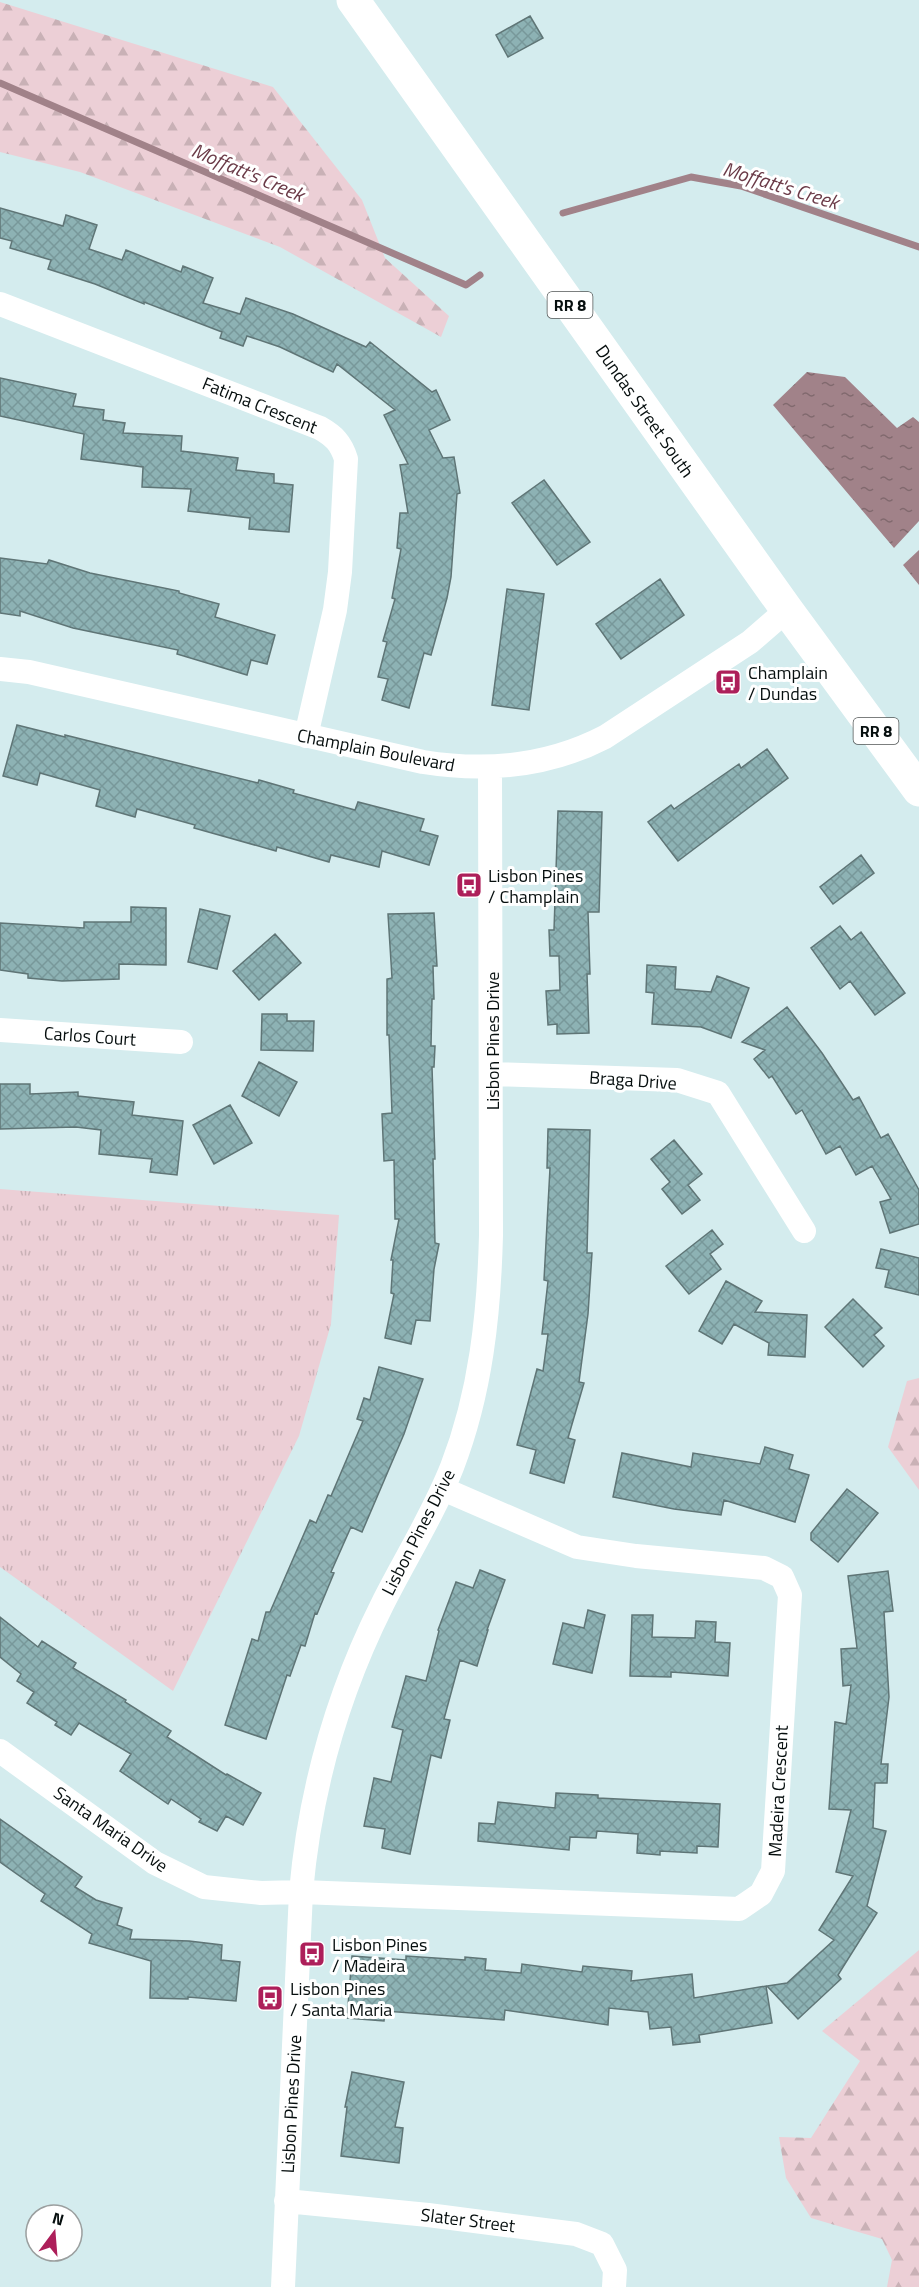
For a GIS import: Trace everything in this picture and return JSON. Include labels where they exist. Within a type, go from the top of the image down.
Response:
[{"type":"main road","name":"Dundas Street South","points":[[352,0],[787,610],[919,790]]},
{"type":"street","name":"Fatima Crescent","points":[[0,304],[320,428],[334,436],[342,447],[346,459],[340,572],[335,610],[306,736]]},
{"type":"street","name":"Champlain Boulevard","points":[[0,669],[29,672],[423,762],[457,767],[490,767],[542,760],[586,747],[605,737],[750,642],[787,610]]},
{"type":"street","name":"Lisbon Pines Drive","points":[[283,2287],[301,1892],[303,1863],[318,1775],[345,1685],[381,1606],[443,1489],[467,1420],[478,1376],[486,1327],[491,1235],[490,767]]},
{"type":"street","name":"Carlos Court","points":[[0,1030],[181,1042]]},
{"type":"street","name":"Braga Drive","points":[[492,1074],[677,1080],[718,1093],[804,1231]]},
{"type":"street","name":"Madeira Crescent","points":[[301,1892],[740,1909],[761,1894],[773,1871],[790,1595],[782,1577],[764,1568],[636,1556],[577,1547],[443,1489]]},
{"type":"street","name":"Santa Maria Drive","points":[[0,1750],[155,1863],[204,1887],[261,1893],[301,1892]]},
{"type":"street","name":"Slater Street","points":[[286,2201],[428,2215],[576,2234],[602,2244],[615,2270],[614,2287]]},
{"type":"green space","points":[[0,2],[273,87],[362,200],[385,258],[449,316],[441,337],[280,247],[80,172],[0,152]]},
{"type":"green space","points":[[0,1189],[339,1215],[331,1324],[299,1436],[173,1691],[0,1567]]},
{"type":"green space","points":[[919,1378],[919,1490],[888,1447],[907,1381]]},
{"type":"green space","points":[[919,1950],[919,2287],[887,2287],[892,2260],[882,2239],[811,2218],[786,2178],[779,2137],[811,2138],[860,2061],[822,2031]]},
{"type":"water","points":[[807,372],[845,377],[897,428],[913,417],[919,422],[919,521],[894,548],[773,405]]},
{"type":"water","points":[[919,550],[919,585],[903,565]]},
{"type":"building","points":[[530,16],[543,38],[508,57],[496,35]]},
{"type":"building","points":[[0,208],[63,226],[66,215],[97,225],[89,249],[122,260],[126,250],[181,272],[183,266],[213,278],[203,303],[240,314],[246,298],[293,314],[366,347],[370,342],[432,392],[436,390],[450,420],[429,430],[443,458],[454,457],[460,493],[457,494],[451,577],[447,598],[431,655],[424,653],[409,708],[382,700],[388,679],[378,677],[387,642],[383,641],[395,599],[392,598],[401,549],[397,548],[400,513],[408,513],[400,465],[408,464],[384,415],[395,410],[337,364],[333,372],[280,347],[247,336],[243,346],[220,338],[222,332],[95,284],[48,269],[51,260],[10,248],[12,241],[0,238]]},
{"type":"building","points":[[0,378],[76,394],[73,406],[104,410],[103,420],[125,423],[123,433],[182,436],[181,451],[238,458],[236,470],[274,474],[274,483],[293,485],[289,532],[249,529],[250,518],[188,511],[191,489],[142,487],[143,467],[81,459],[84,434],[0,416]]},
{"type":"building","points":[[544,480],[590,542],[557,565],[512,503]]},
{"type":"building","points":[[0,558],[47,564],[49,560],[90,573],[179,591],[179,593],[219,604],[215,617],[275,635],[267,664],[251,660],[247,675],[177,654],[178,650],[73,628],[20,611],[20,616],[0,613]]},
{"type":"building","points":[[660,579],[684,615],[621,659],[596,624]]},
{"type":"building","points":[[507,589],[544,594],[529,710],[492,705]]},
{"type":"building","points":[[17,725],[258,783],[259,780],[294,790],[293,793],[355,810],[358,802],[424,819],[420,831],[438,836],[429,865],[382,851],[379,867],[331,855],[329,862],[277,847],[276,851],[137,809],[135,817],[96,806],[100,790],[40,773],[37,785],[3,776]]},
{"type":"building","points":[[767,749],[788,778],[678,861],[648,822],[671,805],[674,809],[739,764],[741,768]]},
{"type":"building","points":[[558,811],[602,812],[599,912],[588,912],[589,1033],[557,1034],[557,1024],[548,1025],[546,991],[560,990],[559,956],[550,956],[549,930],[554,930]]},
{"type":"building","points":[[861,855],[874,873],[833,904],[820,887]]},
{"type":"building","points":[[131,907],[166,908],[166,965],[119,964],[119,979],[62,981],[28,978],[28,974],[0,970],[0,923],[84,928],[84,922],[131,922]]},
{"type":"building","points":[[200,909],[230,916],[217,969],[188,962]]},
{"type":"building","points":[[434,913],[437,966],[433,966],[434,999],[432,999],[431,1046],[435,1046],[434,1067],[432,1067],[435,1159],[433,1159],[435,1243],[439,1244],[434,1269],[430,1321],[416,1320],[411,1344],[385,1338],[394,1294],[391,1293],[393,1260],[391,1260],[399,1219],[395,1219],[394,1160],[384,1161],[382,1114],[392,1113],[389,1035],[387,1035],[387,979],[392,978],[388,914]]},
{"type":"building","points":[[840,926],[851,940],[861,932],[905,993],[875,1015],[850,981],[840,989],[811,948]]},
{"type":"building","points":[[275,934],[301,963],[259,1000],[233,971]]},
{"type":"building","points":[[647,965],[676,967],[675,989],[711,992],[717,976],[749,988],[731,1038],[701,1027],[652,1024],[654,993],[646,992]]},
{"type":"building","points":[[787,1007],[822,1053],[853,1100],[859,1097],[881,1138],[888,1134],[919,1190],[919,1224],[890,1233],[880,1202],[891,1199],[872,1166],[856,1175],[840,1146],[826,1154],[802,1110],[796,1114],[772,1076],[769,1078],[754,1059],[765,1050],[742,1042]]},
{"type":"building","points":[[262,1014],[287,1014],[287,1021],[314,1021],[313,1051],[261,1050]]},
{"type":"building","points":[[259,1062],[297,1082],[279,1116],[242,1096]]},
{"type":"building","points":[[0,1084],[30,1084],[30,1094],[78,1092],[78,1096],[134,1102],[132,1115],[183,1121],[177,1175],[150,1172],[152,1159],[99,1154],[101,1130],[76,1127],[0,1129]]},
{"type":"building","points":[[230,1105],[252,1143],[214,1164],[193,1125]]},
{"type":"building","points":[[548,1129],[590,1130],[587,1253],[592,1253],[588,1314],[579,1382],[584,1383],[568,1438],[575,1440],[564,1483],[530,1473],[536,1450],[517,1445],[537,1369],[543,1371],[548,1334],[542,1334],[548,1281],[544,1280],[550,1168],[547,1168]]},
{"type":"building","points":[[674,1140],[702,1174],[688,1185],[700,1200],[682,1214],[662,1189],[670,1182],[651,1159]]},
{"type":"building","points":[[712,1230],[723,1244],[710,1254],[721,1269],[689,1294],[666,1266]]},
{"type":"building","points":[[881,1249],[919,1258],[919,1295],[885,1287],[889,1270],[876,1268]]},
{"type":"building","points":[[726,1281],[762,1301],[755,1312],[807,1315],[805,1357],[768,1355],[769,1343],[734,1324],[722,1344],[699,1331]]},
{"type":"building","points":[[853,1299],[882,1328],[874,1335],[884,1346],[863,1367],[825,1327]]},
{"type":"building","points":[[379,1367],[423,1379],[404,1434],[362,1532],[351,1527],[331,1572],[334,1573],[317,1614],[315,1613],[305,1646],[301,1645],[290,1676],[287,1675],[266,1739],[225,1725],[252,1639],[258,1641],[266,1612],[270,1612],[310,1520],[316,1523],[328,1495],[331,1496],[363,1421],[357,1419],[364,1398],[370,1400]]},
{"type":"building","points":[[765,1447],[793,1455],[789,1469],[809,1475],[795,1522],[724,1500],[721,1515],[674,1509],[613,1497],[622,1453],[691,1467],[693,1453],[760,1464]]},
{"type":"building","points":[[847,1489],[878,1513],[838,1562],[811,1540],[811,1533]]},
{"type":"building","points":[[480,1570],[505,1580],[477,1666],[460,1660],[444,1719],[450,1720],[441,1758],[431,1755],[410,1854],[382,1848],[385,1829],[364,1826],[374,1778],[391,1782],[403,1730],[392,1727],[406,1676],[426,1681],[438,1630],[456,1582],[473,1588]]},
{"type":"building","points":[[888,1571],[893,1611],[884,1612],[889,1697],[881,1764],[888,1764],[887,1783],[875,1783],[873,1828],[886,1831],[867,1906],[877,1913],[838,1975],[841,1979],[798,2019],[767,1986],[787,1983],[834,1940],[819,1930],[853,1876],[836,1872],[851,1810],[829,1809],[835,1722],[846,1724],[851,1685],[843,1686],[841,1649],[857,1648],[848,1576]]},
{"type":"building","points":[[588,1610],[605,1615],[592,1673],[553,1664],[563,1623],[584,1628]]},
{"type":"building","points":[[632,1615],[653,1615],[652,1637],[695,1638],[696,1621],[716,1622],[715,1642],[730,1643],[728,1676],[671,1672],[671,1677],[630,1676]]},
{"type":"building","points":[[0,1617],[38,1647],[42,1641],[76,1663],[73,1668],[171,1731],[167,1737],[226,1775],[261,1793],[243,1825],[226,1816],[217,1831],[199,1822],[201,1819],[171,1799],[168,1804],[120,1771],[131,1754],[79,1723],[71,1735],[55,1725],[57,1722],[27,1703],[34,1692],[17,1681],[21,1674],[0,1657]]},
{"type":"building","points":[[556,1793],[598,1795],[598,1798],[720,1804],[718,1847],[697,1846],[697,1853],[660,1851],[660,1855],[637,1853],[638,1834],[597,1831],[596,1838],[570,1837],[569,1850],[478,1841],[479,1823],[495,1824],[498,1802],[555,1808]]},
{"type":"building","points":[[0,1819],[82,1877],[75,1887],[96,1900],[122,1908],[117,1925],[132,1930],[130,1939],[189,1941],[222,1945],[221,1960],[240,1962],[236,2001],[188,1997],[188,1999],[150,1998],[151,1961],[89,1943],[92,1934],[41,1901],[45,1894],[0,1862]]},
{"type":"building","points":[[352,1956],[406,1960],[406,1956],[486,1959],[485,1970],[521,1973],[522,1964],[582,1972],[583,1966],[632,1971],[631,1981],[692,1974],[694,1998],[766,1986],[772,2023],[699,2035],[700,2042],[673,2045],[671,2027],[650,2029],[648,2012],[609,2008],[608,2025],[505,2010],[504,2020],[385,2011],[384,2021],[347,2018]]},
{"type":"building","points":[[352,2072],[404,2082],[395,2127],[403,2128],[399,2163],[341,2156],[347,2107],[345,2107]]},
{"type":"waterway","name":"Moffatt's Creek","points":[[0,83],[466,285],[480,275]]},
{"type":"waterway","name":"Moffatt's Creek","points":[[563,213],[691,177],[741,186],[919,247]]},
{"type":"place","name":"Champlain / Dundas","points":[[728,682]]},
{"type":"place","name":"Lisbon Pines / Champlain","points":[[469,885]]},
{"type":"place","name":"Lisbon Pines / Madeira","points":[[312,1954]]},
{"type":"place","name":"Lisbon Pines / Santa Maria","points":[[270,1998]]}]
